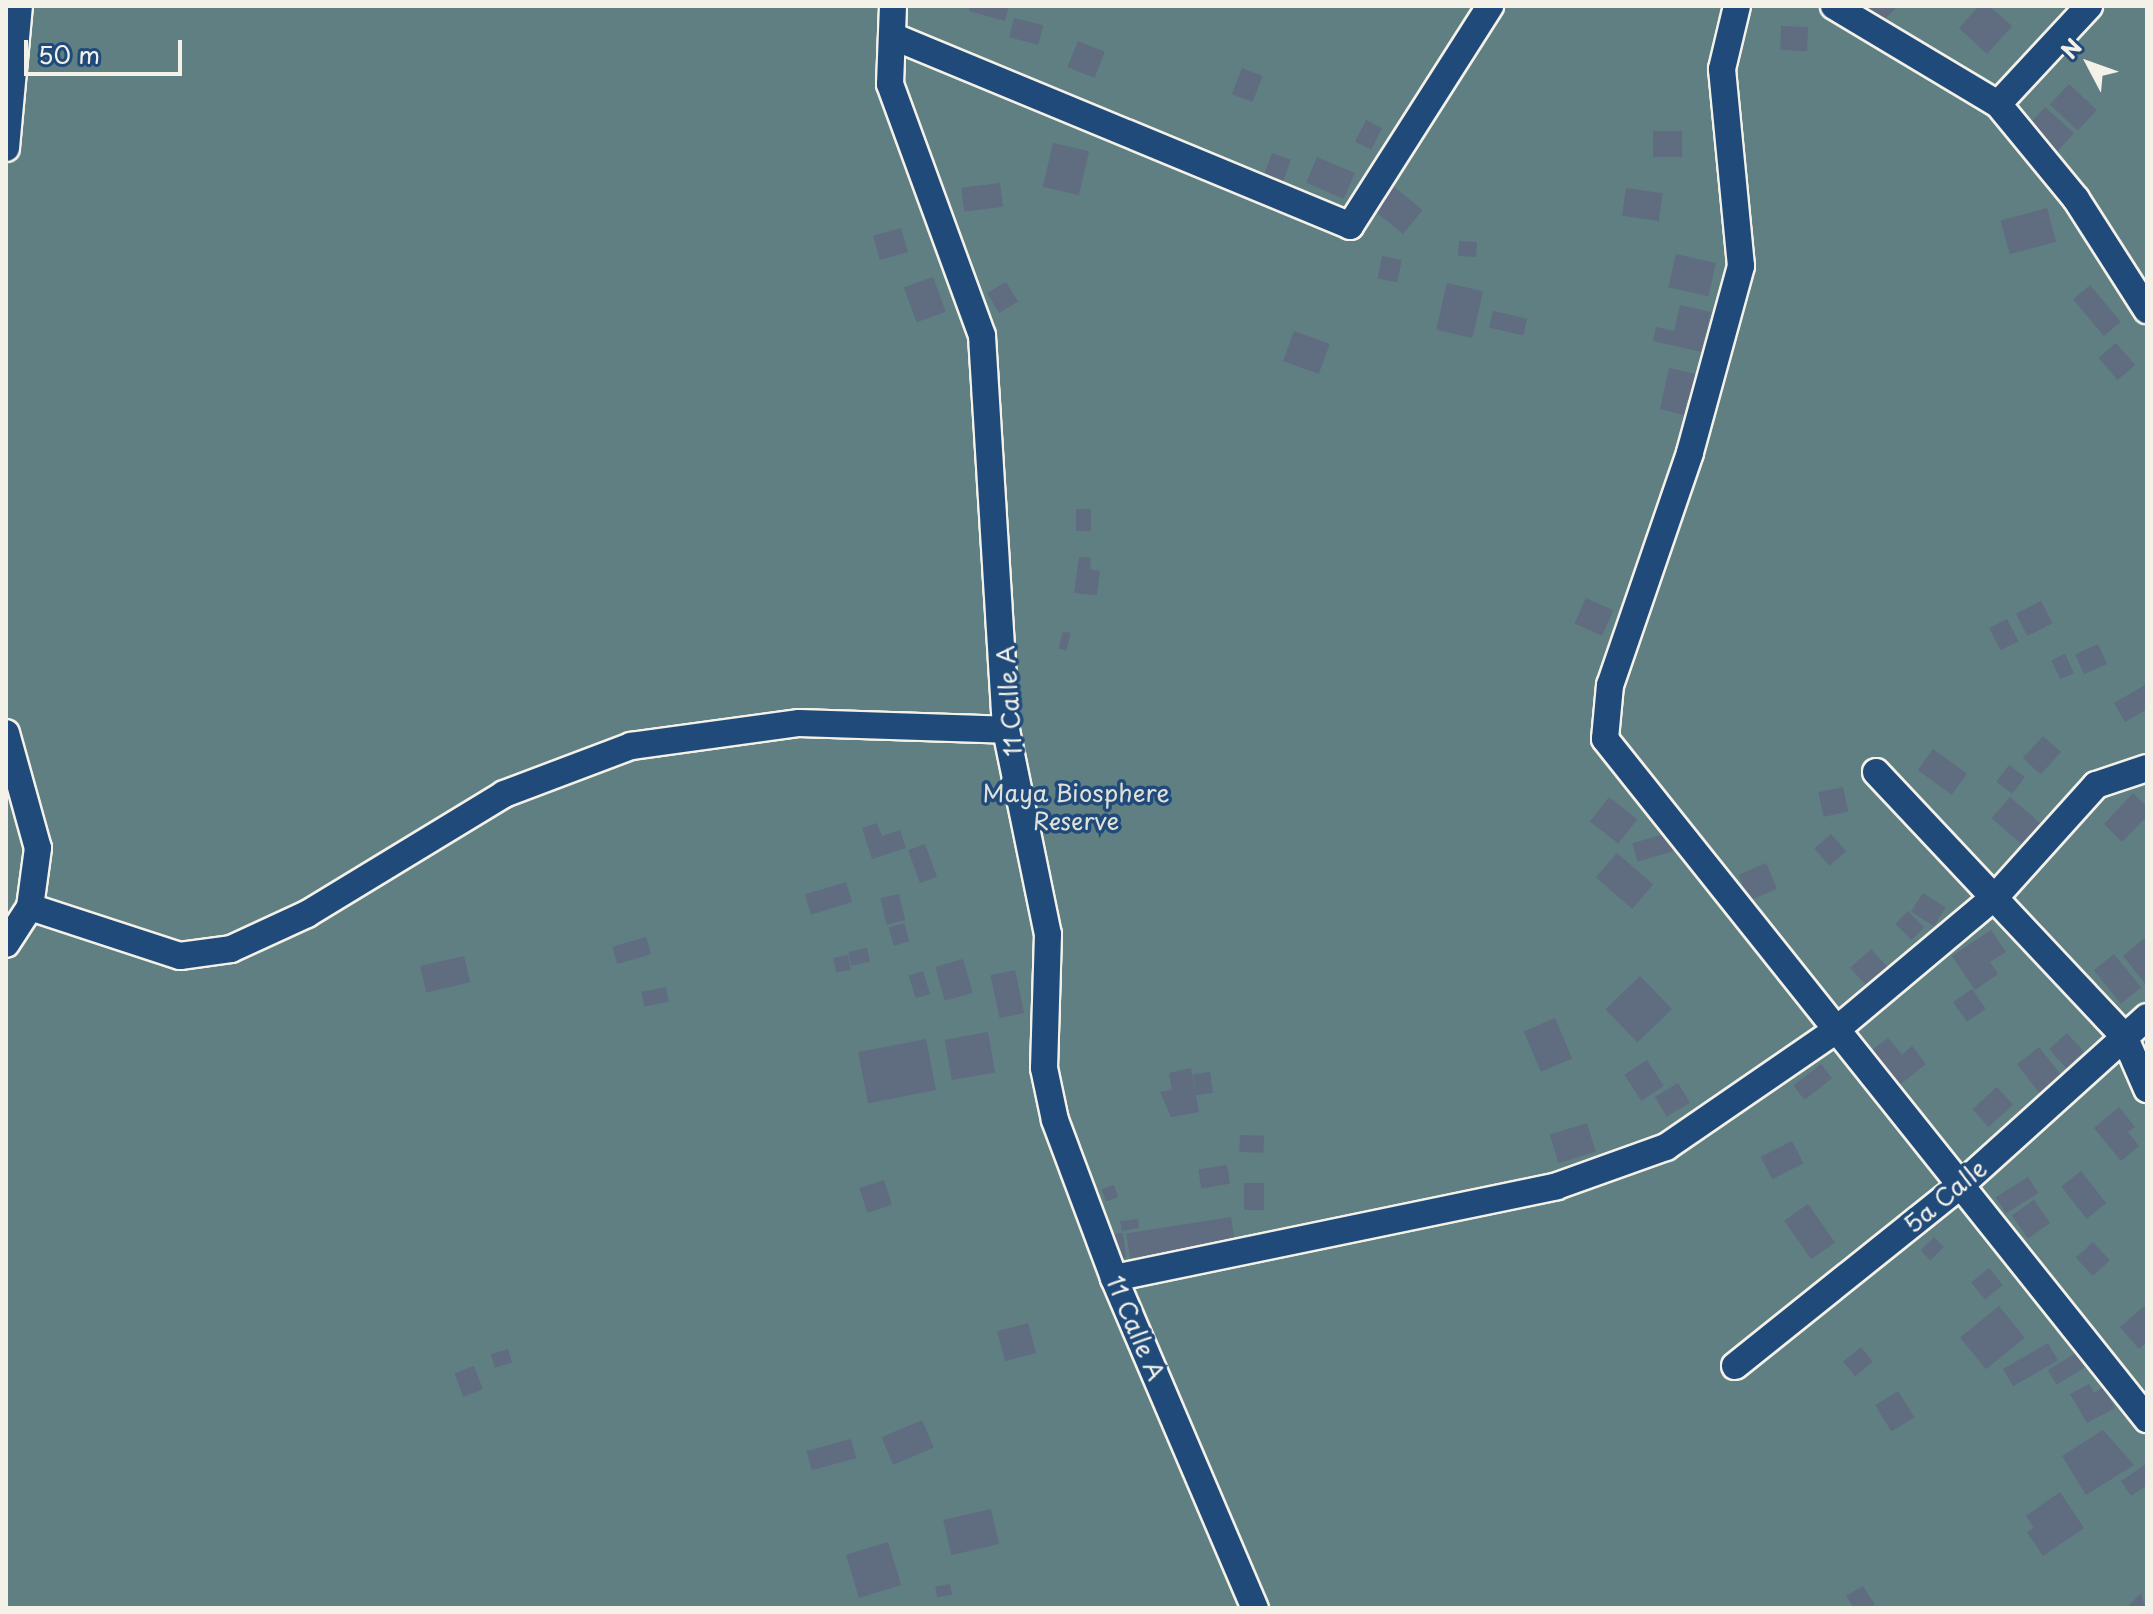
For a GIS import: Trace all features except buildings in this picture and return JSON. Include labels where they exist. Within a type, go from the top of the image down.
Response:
[{"type":"street","points":[[6,148],[19,6]]},
{"type":"street","name":"11 Calle A","points":[[893,6],[890,84],[982,336],[1006,730],[1048,934],[1044,1068],[1055,1120],[1114,1278],[1255,1608]]},
{"type":"street","points":[[892,36],[1350,226],[1490,6]]},
{"type":"street","points":[[1737,6],[1722,69],[1741,266],[1690,453],[1610,685],[1605,739],[2147,1419]]},
{"type":"street","points":[[1834,6],[1998,104],[2076,199],[2147,310]]},
{"type":"street","points":[[1998,104],[2089,6]]},
{"type":"street","points":[[30,907],[180,956],[231,949],[307,914],[504,794],[631,746],[799,723],[1006,730]]},
{"type":"street","points":[[6,733],[38,848],[30,907],[6,944]]},
{"type":"street","points":[[1876,772],[1997,895],[2124,1036],[2147,1089]]},
{"type":"street","points":[[1114,1278],[1557,1186],[1666,1147],[1836,1030],[1997,895],[2096,785],[2146,772]]},
{"type":"street","name":"5a Calle","points":[[1735,1366],[1960,1186],[2147,1017]]},
{"type":"green space","name":"Maya Biosphere Reserve","points":[[6,6],[2147,6],[2147,1608],[6,1608]]}]
